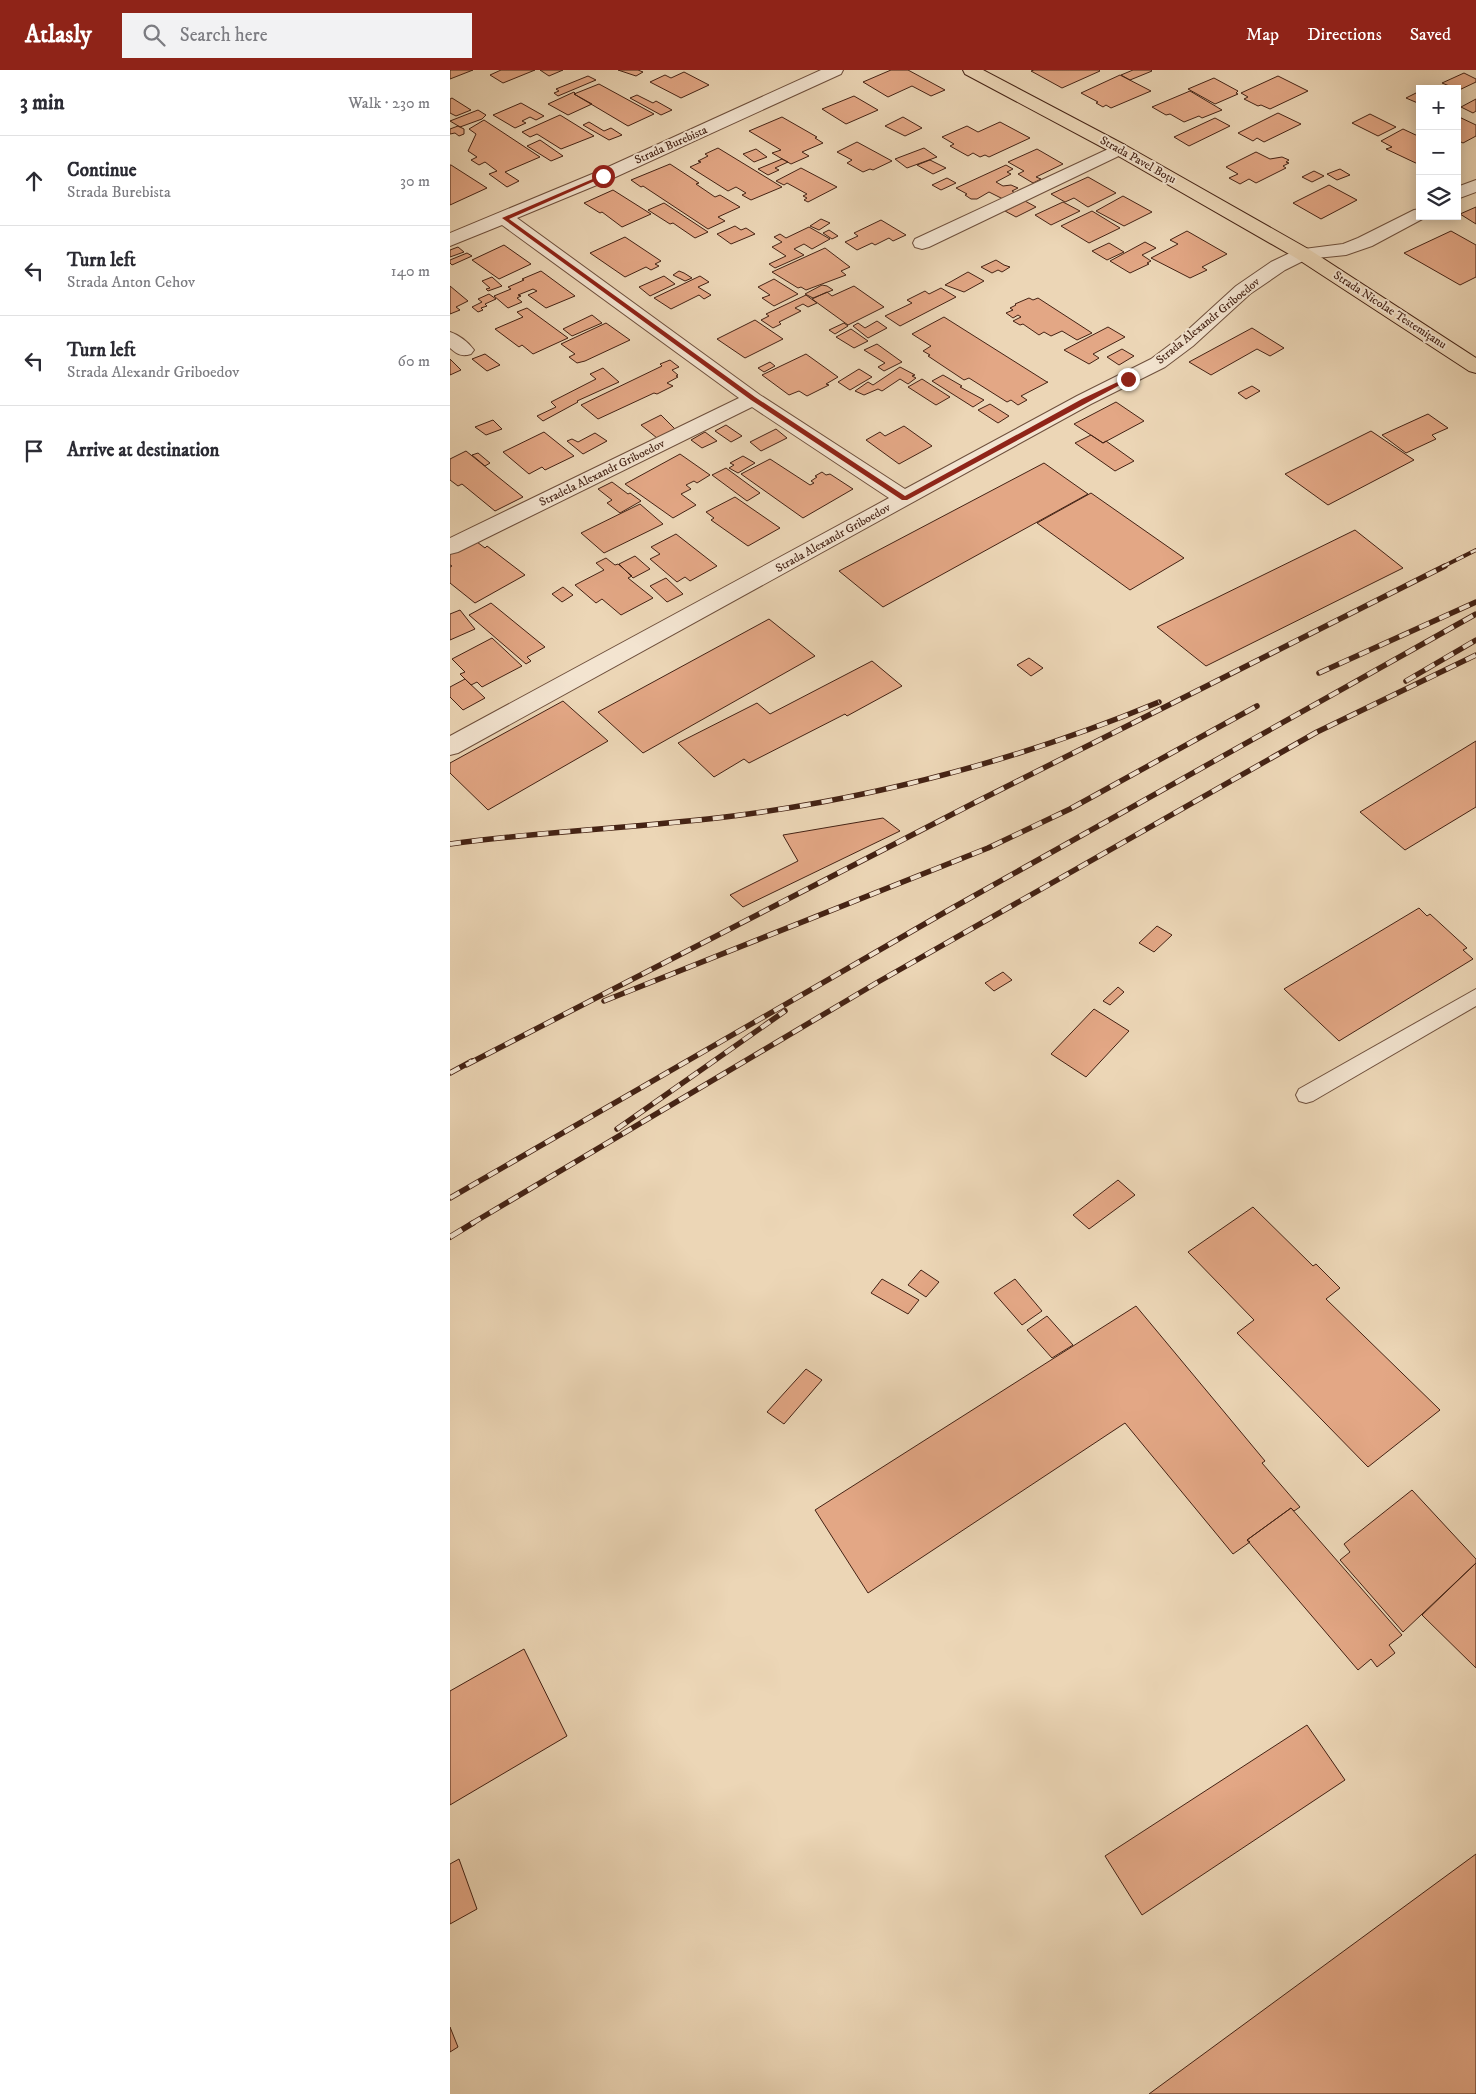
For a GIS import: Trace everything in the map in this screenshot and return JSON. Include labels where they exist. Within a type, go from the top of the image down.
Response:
[{"type":"main road","name":"Strada Pavel Boțu","points":[[970,70],[1119,150],[1303,254]]},
{"type":"main road","name":"Strada Nicolae Testemițanu","points":[[1303,254],[1476,367]]},
{"type":"street","name":"Strada Burebista","points":[[450,240],[505,218],[835,70]]},
{"type":"street","points":[[922,243],[1119,150]]},
{"type":"street","points":[[1461,192],[1476,184]]},
{"type":"street","name":"Strada Alexandr Griboedov","points":[[450,747],[904,498],[1158,362],[1186,342],[1243,290],[1278,266],[1303,254],[1346,249],[1416,216]]},
{"type":"street","points":[[505,218],[753,399],[904,498]]},
{"type":"street","name":"Stradela Alexandr Griboedov","points":[[450,547],[753,399]]},
{"type":"lane","points":[[1306,1095],[1476,998]]},
{"type":"building","points":[[450,70],[473,70],[450,79]]},
{"type":"building","points":[[501,70],[535,70],[503,83],[490,75]]},
{"type":"building","points":[[540,70],[563,70],[549,76]]},
{"type":"building","points":[[618,70],[638,70],[643,72],[636,76]]},
{"type":"building","points":[[891,70],[908,70],[945,90],[931,96],[912,86],[888,97],[863,82]]},
{"type":"building","points":[[1133,70],[1152,71],[1130,80],[1121,75]]},
{"type":"building","points":[[1031,71],[1100,71],[1062,88]]},
{"type":"building","points":[[684,72],[709,85],[681,98],[650,82],[665,75],[671,78]]},
{"type":"building","points":[[1464,73],[1476,79],[1476,82],[1461,89],[1461,85],[1442,83]]},
{"type":"building","points":[[1120,75],[1151,91],[1111,108],[1106,105],[1103,107],[1096,103],[1098,102],[1081,93]]},
{"type":"building","points":[[588,76],[596,80],[558,96],[554,93],[559,91],[556,89]]},
{"type":"building","points":[[1278,76],[1308,91],[1270,109],[1261,105],[1258,106],[1244,99],[1248,97],[1241,93]]},
{"type":"building","points":[[1214,78],[1238,91],[1236,93],[1238,94],[1215,104],[1188,89]]},
{"type":"building","points":[[599,84],[654,114],[628,126],[574,94]]},
{"type":"building","points":[[1190,91],[1222,110],[1202,118],[1199,116],[1184,122],[1152,107]]},
{"type":"building","points":[[574,92],[576,94],[574,94],[592,104],[568,115],[548,104]]},
{"type":"building","points":[[1416,93],[1416,102],[1406,98]]},
{"type":"building","points":[[637,95],[653,103],[656,101],[672,110],[661,115],[630,98]]},
{"type":"building","points":[[854,96],[878,110],[846,124],[822,109]]},
{"type":"building","points":[[452,98],[471,110],[456,116],[450,113],[450,99]]},
{"type":"building","points":[[1476,99],[1476,111],[1473,113],[1461,107]]},
{"type":"building","points":[[521,103],[544,116],[536,120],[530,117],[522,121],[526,123],[515,128],[493,115]]},
{"type":"building","points":[[478,110],[486,115],[482,119],[460,127],[450,121]]},
{"type":"building","points":[[1278,113],[1301,124],[1264,142],[1257,138],[1253,141],[1238,133]]},
{"type":"building","points":[[1370,114],[1396,127],[1378,136],[1352,123]]},
{"type":"building","points":[[560,115],[594,136],[561,149],[537,134],[530,137],[522,132]]},
{"type":"building","points":[[782,117],[817,137],[815,138],[823,143],[802,152],[809,156],[791,164],[772,153],[781,150],[749,131]]},
{"type":"building","points":[[903,117],[922,128],[905,136],[885,126]]},
{"type":"building","points":[[1215,118],[1230,126],[1189,146],[1174,137]]},
{"type":"building","points":[[1461,118],[1476,125],[1476,136],[1463,143],[1461,142]]},
{"type":"building","points":[[484,120],[540,157],[505,172],[519,181],[507,187],[489,174],[497,171],[485,162],[479,165],[471,160],[477,157],[468,151],[476,134],[469,129]]},
{"type":"building","points":[[589,122],[604,131],[611,128],[622,135],[609,140],[583,125]]},
{"type":"building","points":[[1000,122],[1030,138],[989,157],[985,155],[980,157],[973,153],[968,156],[950,146],[954,144],[942,137],[967,126],[978,132]]},
{"type":"building","points":[[458,126],[464,129],[464,134],[459,136],[455,133],[450,134],[450,129]]},
{"type":"building","points":[[1403,129],[1416,135],[1416,163],[1386,149],[1392,147],[1381,141]]},
{"type":"building","points":[[540,140],[563,156],[551,161],[527,146]]},
{"type":"building","points":[[857,142],[892,161],[873,170],[870,169],[863,172],[847,163],[852,160],[837,152]]},
{"type":"building","points":[[718,148],[782,187],[751,200],[742,195],[746,193],[736,187],[728,191],[690,167],[708,156],[705,154]]},
{"type":"building","points":[[924,148],[937,157],[907,168],[895,159]]},
{"type":"building","points":[[756,149],[767,157],[754,162],[743,154]]},
{"type":"building","points":[[1037,149],[1063,164],[1036,177],[1041,179],[1033,183],[1018,174],[1024,171],[1008,162]]},
{"type":"building","points":[[1256,152],[1270,159],[1282,157],[1289,160],[1286,162],[1289,163],[1283,166],[1286,168],[1256,183],[1249,179],[1240,184],[1229,178],[1238,174],[1226,167]]},
{"type":"building","points":[[782,159],[788,162],[775,168],[779,170],[768,175],[758,169]]},
{"type":"building","points":[[930,160],[946,168],[933,174],[917,165]]},
{"type":"building","points":[[670,164],[699,183],[696,184],[715,197],[720,195],[740,207],[718,217],[725,221],[708,229],[631,180]]},
{"type":"building","points":[[451,165],[487,188],[450,205]]},
{"type":"building","points":[[1006,165],[1013,169],[1007,172],[1011,174],[996,182],[1003,186],[1011,185],[1018,188],[1012,191],[1017,194],[1005,200],[989,192],[977,199],[971,199],[965,195],[967,194],[956,188]]},
{"type":"building","points":[[801,168],[837,187],[808,202],[804,200],[807,198],[803,196],[807,194],[787,183],[784,185],[776,181]]},
{"type":"building","points":[[1340,169],[1350,175],[1337,180],[1327,174]]},
{"type":"building","points":[[1314,171],[1324,176],[1312,182],[1302,177]]},
{"type":"building","points":[[1088,177],[1116,193],[1088,207],[1074,198],[1065,202],[1051,194]]},
{"type":"building","points":[[947,178],[956,183],[941,190],[932,185]]},
{"type":"building","points":[[1329,185],[1357,200],[1321,219],[1293,203]]},
{"type":"building","points":[[613,190],[651,214],[622,227],[602,212],[600,213],[584,203]]},
{"type":"building","points":[[1123,196],[1152,212],[1124,226],[1096,211]]},
{"type":"building","points":[[1025,201],[1036,207],[1016,217],[1005,211]]},
{"type":"building","points":[[1063,202],[1080,211],[1051,225],[1035,215]]},
{"type":"building","points":[[664,203],[708,232],[695,238],[673,223],[670,224],[648,210]]},
{"type":"building","points":[[1476,207],[1476,224],[1461,215]]},
{"type":"building","points":[[1092,211],[1120,228],[1089,243],[1061,226]]},
{"type":"building","points":[[821,219],[830,223],[819,230],[810,226]]},
{"type":"building","points":[[881,220],[906,235],[893,241],[889,238],[875,245],[872,243],[857,250],[845,242],[858,236],[854,233]]},
{"type":"building","points":[[735,226],[741,230],[746,228],[755,234],[731,244],[717,234]]},
{"type":"building","points":[[809,227],[830,239],[812,249],[804,244],[794,249],[804,255],[775,268],[769,264],[786,256],[772,247],[782,242],[774,237],[780,234],[786,238]]},
{"type":"building","points":[[829,230],[838,236],[832,239],[823,233]]},
{"type":"building","points":[[1187,231],[1227,254],[1202,267],[1207,270],[1190,278],[1151,258],[1178,244],[1170,240]]},
{"type":"building","points":[[1451,231],[1476,245],[1476,277],[1460,285],[1404,253]]},
{"type":"building","points":[[625,237],[661,261],[655,264],[659,266],[651,270],[646,267],[625,277],[590,253]]},
{"type":"building","points":[[1145,242],[1156,248],[1142,255],[1151,261],[1147,263],[1149,264],[1130,273],[1110,261]]},
{"type":"building","points":[[1109,243],[1124,252],[1107,260],[1092,251]]},
{"type":"building","points":[[504,245],[531,264],[499,279],[472,260]]},
{"type":"building","points":[[458,247],[464,252],[450,257],[450,250]]},
{"type":"building","points":[[825,248],[850,267],[841,271],[846,275],[806,290],[801,287],[798,288],[772,272]]},
{"type":"building","points":[[467,253],[472,256],[452,265],[450,263],[450,260]]},
{"type":"building","points":[[996,260],[1010,267],[1002,272],[998,270],[992,273],[981,267]]},
{"type":"building","points":[[541,271],[575,296],[546,308],[528,295],[537,291],[533,289],[518,295],[521,296],[517,298],[522,302],[508,308],[494,296],[511,289],[508,287],[524,280],[522,279]]},
{"type":"building","points":[[679,271],[692,278],[685,281],[673,275]]},
{"type":"building","points":[[968,272],[984,281],[964,292],[945,285]]},
{"type":"building","points":[[664,276],[675,284],[650,296],[639,287]]},
{"type":"building","points":[[700,276],[709,282],[698,287],[711,295],[704,299],[699,295],[671,309],[654,298]]},
{"type":"building","points":[[492,277],[502,286],[488,291],[486,289],[490,288],[482,281]]},
{"type":"building","points":[[774,279],[798,294],[774,306],[762,298],[770,295],[758,287]]},
{"type":"building","points":[[822,285],[833,290],[813,298],[805,294]]},
{"type":"building","points":[[450,286],[468,301],[456,307],[460,310],[450,314]]},
{"type":"building","points":[[854,286],[884,307],[848,325],[812,299],[827,292],[832,296]]},
{"type":"building","points":[[941,288],[956,297],[900,326],[885,316],[912,303],[907,300],[925,291],[929,294]]},
{"type":"building","points":[[489,294],[496,299],[485,304],[487,306],[481,308],[483,310],[478,312],[472,307],[482,302],[478,299]]},
{"type":"building","points":[[806,295],[817,303],[808,307],[803,304],[795,308],[801,311],[779,322],[781,324],[773,328],[761,320],[769,316],[766,314]]},
{"type":"building","points":[[1029,298],[1033,300],[1038,298],[1092,333],[1077,340],[1062,331],[1051,336],[1044,332],[1039,335],[1023,324],[1020,325],[1013,321],[1021,317],[1018,315],[1013,318],[1006,313],[1013,310],[1010,308],[1015,304]]},
{"type":"building","points":[[527,308],[568,338],[533,354],[522,345],[519,347],[495,329],[523,317],[517,312]]},
{"type":"building","points":[[592,315],[602,323],[572,336],[563,329]]},
{"type":"building","points":[[944,317],[1048,382],[1021,396],[1027,400],[1018,405],[1011,400],[1007,402],[969,378],[964,380],[928,356],[930,355],[923,351],[931,346],[912,334]]},
{"type":"building","points":[[755,320],[783,339],[745,358],[717,339]]},
{"type":"building","points":[[877,321],[887,328],[868,338],[853,326],[858,323],[865,328]]},
{"type":"building","points":[[606,323],[630,340],[585,361],[577,363],[569,357],[575,354],[561,344]]},
{"type":"building","points":[[844,323],[848,326],[835,334],[829,330]]},
{"type":"building","points":[[1108,327],[1125,337],[1093,354],[1099,358],[1089,364],[1064,350]]},
{"type":"building","points":[[1252,328],[1284,348],[1270,356],[1257,349],[1211,375],[1189,362]]},
{"type":"building","points":[[851,329],[868,341],[854,348],[836,337]]},
{"type":"building","points":[[877,344],[902,362],[884,371],[878,367],[885,363],[864,350]]},
{"type":"building","points":[[1122,349],[1134,356],[1119,365],[1107,357]]},
{"type":"building","points":[[485,354],[500,365],[487,371],[472,359]]},
{"type":"building","points":[[806,354],[838,377],[826,384],[829,385],[807,396],[799,391],[789,395],[762,375]]},
{"type":"building","points":[[450,359],[461,370],[450,375]]},
{"type":"building","points":[[670,360],[679,367],[672,370],[678,377],[667,383],[673,386],[598,419],[581,405],[662,366],[660,364]]},
{"type":"building","points":[[770,362],[775,366],[764,372],[758,368]]},
{"type":"building","points":[[900,367],[915,375],[912,376],[916,378],[908,384],[900,379],[882,391],[878,389],[864,395],[855,391],[868,382],[873,385]]},
{"type":"building","points":[[603,368],[619,382],[577,401],[543,421],[537,416],[556,407],[551,402],[596,379],[590,374]]},
{"type":"building","points":[[859,369],[872,377],[850,390],[838,382]]},
{"type":"building","points":[[943,375],[984,400],[973,407],[932,381]]},
{"type":"building","points":[[922,379],[950,397],[936,405],[908,387]]},
{"type":"building","points":[[1252,386],[1260,391],[1246,399],[1238,393]]},
{"type":"building","points":[[1116,402],[1144,421],[1103,443],[1074,424]]},
{"type":"building","points":[[990,404],[1009,416],[998,423],[978,410]]},
{"type":"building","points":[[1428,414],[1448,428],[1432,435],[1436,439],[1406,453],[1382,435]]},
{"type":"building","points":[[661,415],[675,429],[657,438],[641,425]]},
{"type":"building","points":[[493,420],[502,429],[486,435],[475,427]]},
{"type":"building","points":[[726,425],[742,436],[731,442],[715,431]]},
{"type":"building","points":[[904,426],[932,446],[899,464],[866,440],[880,432],[885,436]]},
{"type":"building","points":[[776,429],[787,438],[761,451],[750,442]]},
{"type":"building","points":[[1371,431],[1414,460],[1328,505],[1285,474]]},
{"type":"building","points":[[544,432],[574,456],[545,470],[542,467],[529,474],[503,452]]},
{"type":"building","points":[[705,432],[717,441],[702,448],[691,440]]},
{"type":"building","points":[[595,433],[607,441],[583,454],[567,441],[572,439],[578,442]]},
{"type":"building","points":[[1091,435],[1103,443],[1106,441],[1134,461],[1115,471],[1075,443]]},
{"type":"building","points":[[466,451],[523,497],[495,511],[462,484],[458,486],[450,480],[450,459]]},
{"type":"building","points":[[478,453],[490,463],[485,466],[472,455]]},
{"type":"building","points":[[680,454],[710,475],[697,483],[694,481],[686,485],[691,489],[681,494],[696,505],[673,518],[625,484]]},
{"type":"building","points":[[743,456],[755,463],[738,473],[729,468],[734,465],[730,463]]},
{"type":"building","points":[[770,459],[810,485],[814,483],[811,481],[817,477],[815,476],[822,472],[826,475],[830,474],[853,489],[803,518],[741,474]]},
{"type":"building","points":[[1044,463],[1088,494],[883,607],[839,571]]},
{"type":"building","points":[[726,468],[760,493],[747,501],[712,475]]},
{"type":"building","points":[[612,482],[641,501],[620,513],[607,503],[612,500],[598,489]]},
{"type":"building","points":[[1091,493],[1184,558],[1130,590],[1037,523]]},
{"type":"building","points":[[735,497],[780,528],[748,546],[711,520],[714,518],[706,512]]},
{"type":"building","points":[[640,504],[663,524],[604,553],[581,533]]},
{"type":"building","points":[[1355,530],[1403,568],[1206,666],[1157,627]]},
{"type":"building","points":[[676,534],[717,566],[690,581],[685,577],[677,582],[650,559],[660,554],[651,547]]},
{"type":"building","points":[[473,539],[485,548],[487,546],[525,575],[475,603],[450,583],[450,567],[452,566],[450,565],[450,549]]},
{"type":"building","points":[[635,556],[650,569],[633,578],[619,564]]},
{"type":"building","points":[[606,558],[615,565],[618,564],[632,576],[628,578],[653,598],[621,615],[602,599],[596,603],[575,585],[604,570],[596,563]]},
{"type":"building","points":[[666,578],[683,594],[667,602],[650,586]]},
{"type":"building","points":[[563,587],[573,595],[562,602],[552,594]]},
{"type":"building","points":[[491,603],[545,647],[527,657],[531,661],[526,664],[469,615]]},
{"type":"building","points":[[460,610],[475,629],[450,640],[450,614]]},
{"type":"building","points":[[769,619],[815,656],[643,753],[598,712]]},
{"type":"building","points":[[492,638],[522,666],[482,687],[477,682],[471,685],[460,674],[465,672],[452,659]]},
{"type":"building","points":[[1029,658],[1043,668],[1031,676],[1017,665]]},
{"type":"building","points":[[872,661],[902,686],[847,716],[845,714],[749,763],[744,759],[714,777],[678,743],[757,703],[770,714]]},
{"type":"building","points":[[465,679],[485,698],[463,710],[450,697],[450,687]]},
{"type":"building","points":[[563,701],[608,741],[488,810],[450,773],[450,763]]},
{"type":"building","points":[[1476,741],[1476,807],[1405,850],[1360,812]]},
{"type":"building","points":[[883,818],[900,831],[743,907],[730,895],[798,861],[783,835]]},
{"type":"building","points":[[1419,908],[1427,916],[1430,914],[1467,948],[1463,950],[1473,959],[1339,1041],[1284,989]]},
{"type":"building","points":[[1157,926],[1172,935],[1154,952],[1139,943]]},
{"type":"building","points":[[1003,972],[1012,980],[994,991],[985,983]]},
{"type":"building","points":[[1118,987],[1124,992],[1110,1005],[1103,1001]]},
{"type":"building","points":[[1094,1009],[1129,1031],[1086,1077],[1051,1054]]},
{"type":"building","points":[[1118,1180],[1135,1195],[1089,1229],[1073,1215]]},
{"type":"building","points":[[1253,1207],[1313,1266],[1316,1264],[1340,1288],[1326,1299],[1440,1410],[1368,1467],[1237,1333],[1254,1320],[1188,1252]]},
{"type":"building","points":[[921,1270],[939,1282],[926,1297],[908,1285]]},
{"type":"building","points":[[882,1279],[919,1300],[908,1314],[871,1293]]},
{"type":"building","points":[[1015,1279],[1042,1311],[1022,1325],[994,1293]]},
{"type":"building","points":[[1136,1306],[1265,1461],[1262,1463],[1300,1507],[1294,1511],[1291,1508],[1247,1540],[1250,1542],[1233,1554],[1125,1423],[868,1593],[815,1510]]},
{"type":"building","points":[[1047,1316],[1073,1345],[1052,1358],[1027,1330]]},
{"type":"building","points":[[806,1369],[822,1380],[784,1424],[767,1412]]},
{"type":"building","points":[[1412,1490],[1476,1559],[1476,1563],[1403,1632],[1340,1560],[1350,1552],[1344,1544]]},
{"type":"building","points":[[1291,1508],[1402,1635],[1389,1645],[1395,1653],[1377,1667],[1371,1659],[1358,1670],[1247,1540]]},
{"type":"building","points":[[1476,1563],[1476,1668],[1422,1615]]},
{"type":"building","points":[[524,1649],[567,1736],[450,1805],[450,1691]]},
{"type":"building","points":[[1307,1725],[1345,1780],[1142,1915],[1105,1856]]},
{"type":"building","points":[[1476,1854],[1476,2094],[1149,2094]]},
{"type":"building","points":[[459,1859],[477,1909],[450,1924],[450,1864]]},
{"type":"building","points":[[450,2027],[458,2047],[450,2052]]},
{"type":"railway","points":[[1442,567],[1476,550]]},
{"type":"railway","points":[[466,1065],[974,803],[1445,566]]},
{"type":"railway","points":[[1319,673],[1476,602]]},
{"type":"railway","points":[[450,1198],[947,911],[1476,614]]},
{"type":"railway","points":[[1406,681],[1476,640]]},
{"type":"railway","points":[[471,1224],[878,982],[1317,732],[1476,655]]},
{"type":"railway","points":[[450,844],[733,816],[842,798],[896,787],[1003,758],[1055,741],[1159,702]]},
{"type":"railway","points":[[604,1001],[988,848],[1070,809],[1257,706]]},
{"type":"railway","points":[[617,1129],[785,1011]]},
{"type":"railway","points":[[450,1073],[472,1061]]},
{"type":"railway","points":[[450,1237],[473,1223]]},
{"type":"route","points":[[603,176],[505,218],[753,399],[904,498],[1084,400],[1128,379]]}]
